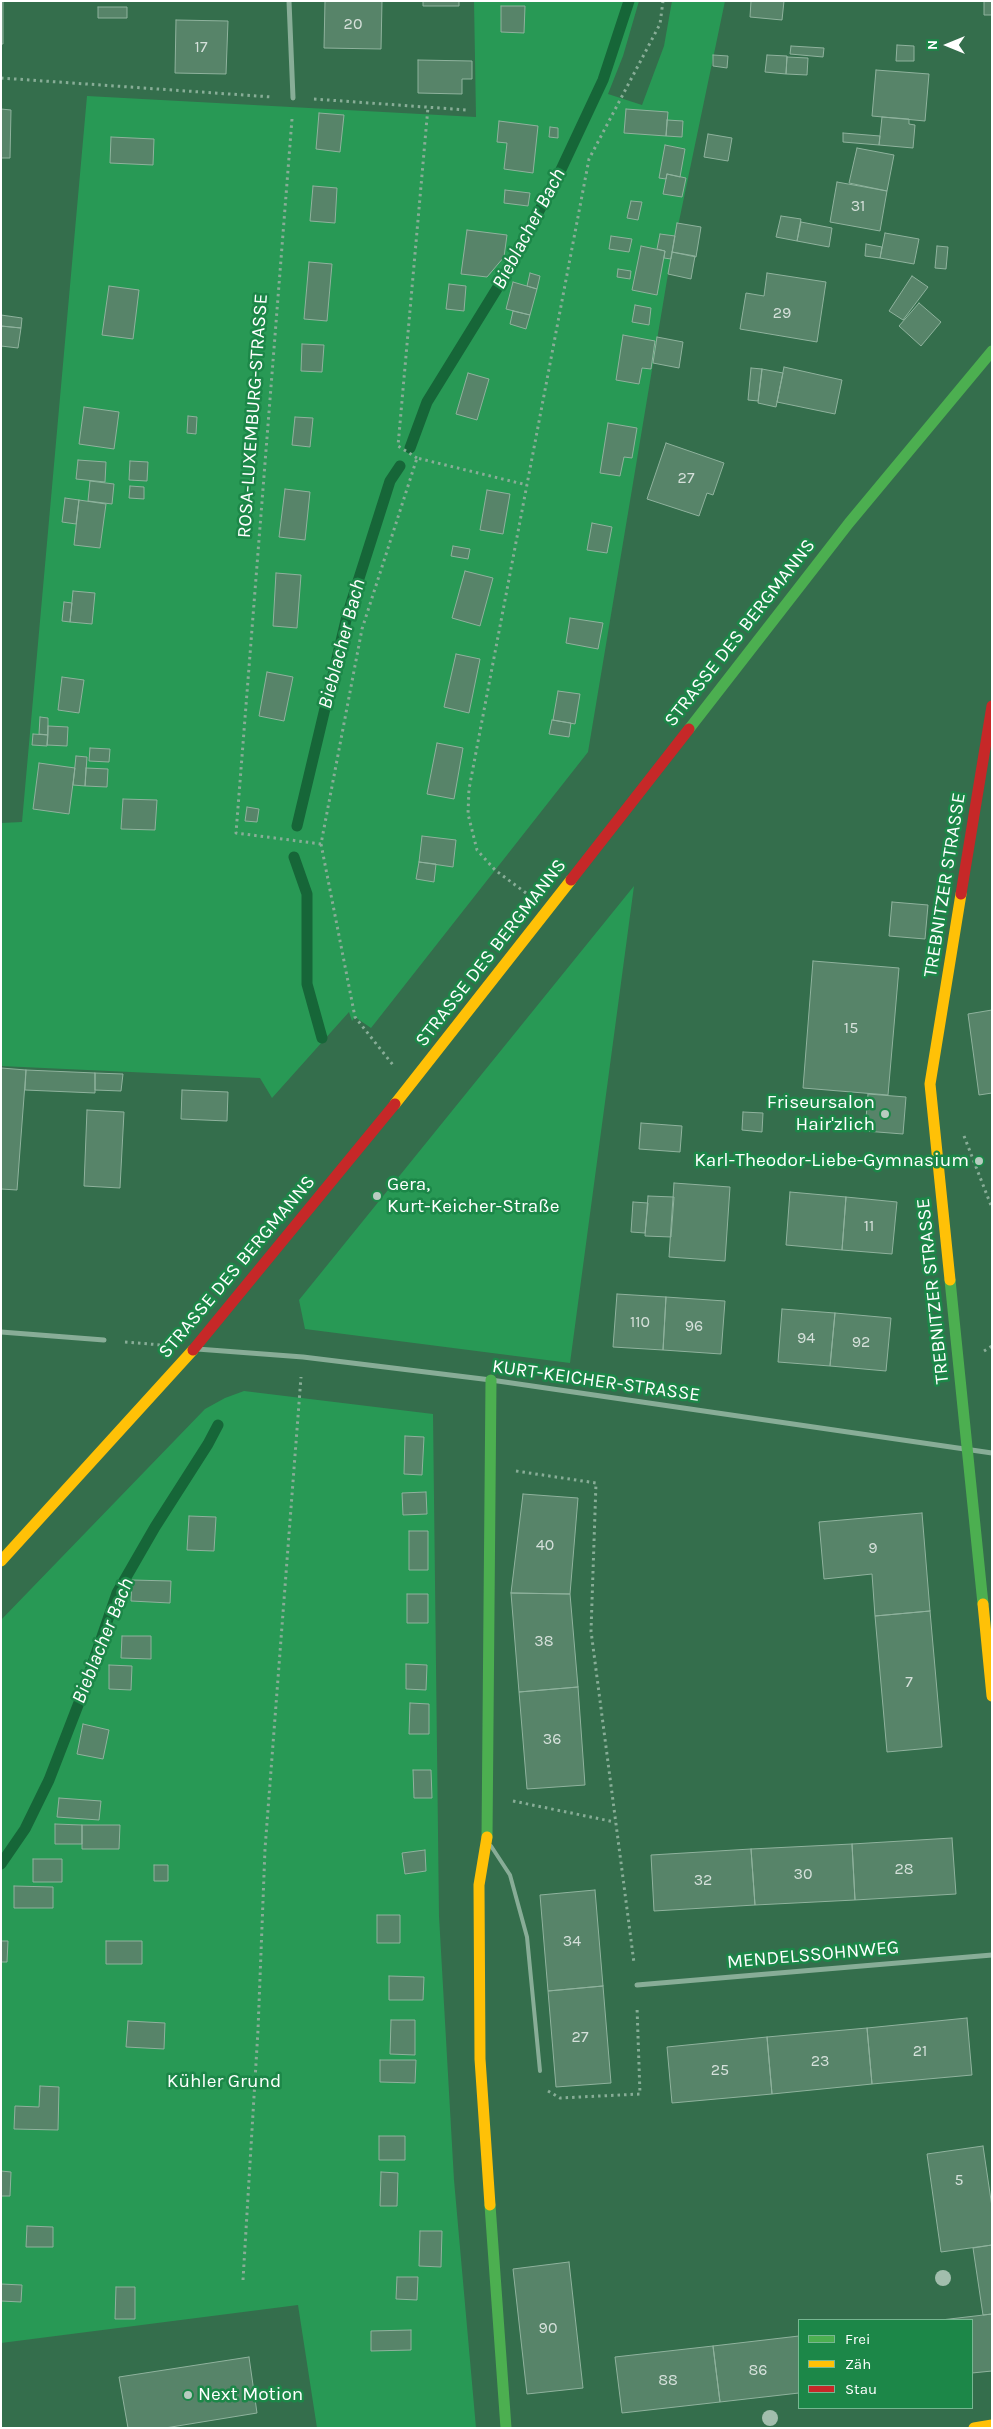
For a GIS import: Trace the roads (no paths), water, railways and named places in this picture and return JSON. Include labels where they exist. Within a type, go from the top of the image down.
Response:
[{"type":"street","points":[[289,1],[293,98]]},
{"type":"street","name":"STRASSE DES BERGMANNS","points":[[1,1561],[194,1348],[410,1086],[849,523],[992,351]]},
{"type":"street","name":"TREBNITZER STRASSE","points":[[992,706],[930,1084],[992,1696]]},
{"type":"street","points":[[1,1332],[104,1340]]},
{"type":"street","name":"KURT-KEICHER-STRASSE","points":[[194,1348],[303,1357],[491,1380],[967,1451],[992,1453]]},
{"type":"street","points":[[491,1380],[486,1840],[479,1885],[480,2059],[506,2428]]},
{"type":"street","name":"MENDELSSOHNWEG","points":[[637,1985],[992,1954]]},
{"type":"street","points":[[974,2428],[992,2425]]},
{"type":"lane","points":[[486,1840],[510,1875],[527,1936],[540,2071]]},
{"type":"waterway","name":"Bieblacher Bach","points":[[410,448],[427,402],[498,287],[558,176],[603,80],[629,1]]},
{"type":"waterway","name":"Bieblacher Bach","points":[[297,826],[347,616],[390,481],[400,466]]},
{"type":"waterway","name":"Bieblacher Bach","points":[[294,857],[307,894],[307,984],[322,1038]]},
{"type":"waterway","name":"Bieblacher Bach","points":[[1,1864],[25,1829],[49,1780],[80,1700],[117,1593],[218,1425]]},
{"type":"place","name":"Friseursalon Hair'zlich","points":[[885,1114]]},
{"type":"place","name":"Karl-Theodor-Liebe-Gymnasium","points":[[979,1161]]},
{"type":"place","name":"Gera, Kurt-Keicher-Straße","points":[[377,1196]]},
{"type":"place","name":"Next Motion","points":[[188,2395]]},
{"type":"park label","name":"Kühler Grund","points":[[224,2082]]}]
